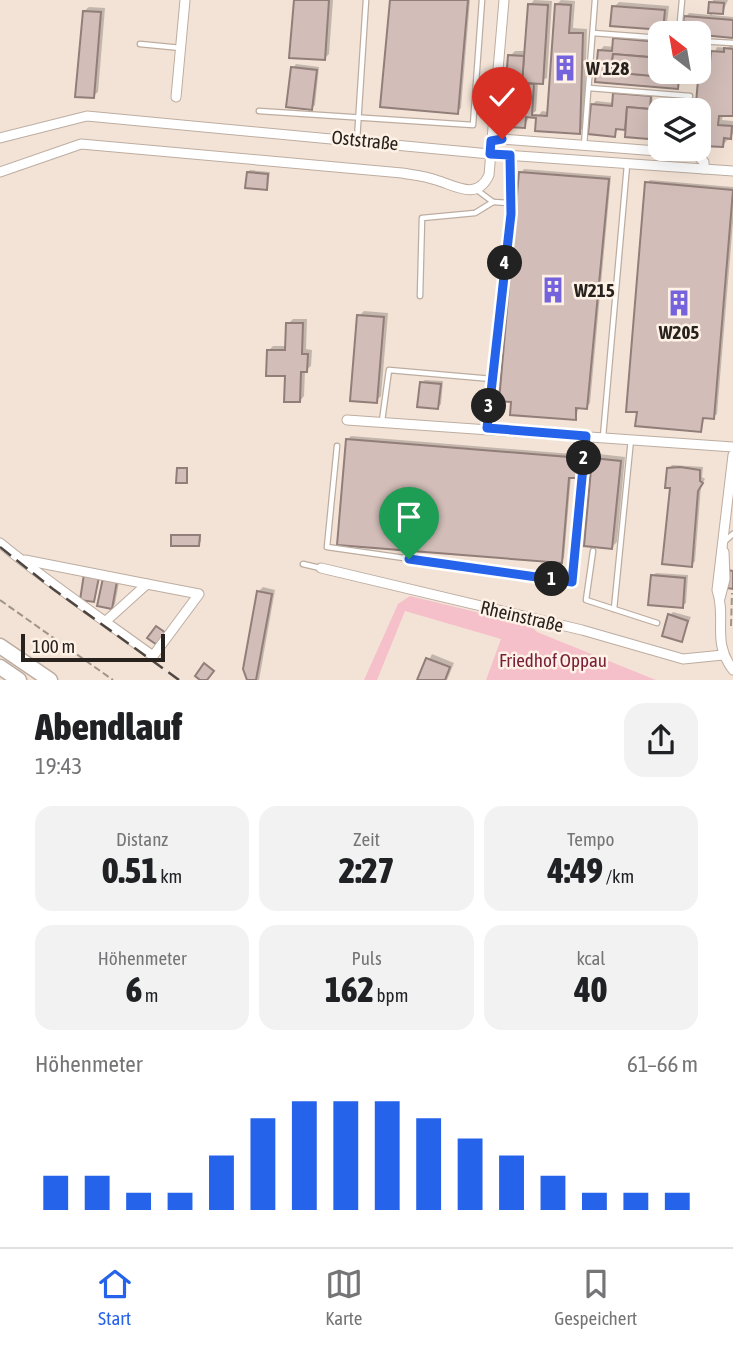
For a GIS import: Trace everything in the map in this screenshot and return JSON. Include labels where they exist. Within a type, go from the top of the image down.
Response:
[{"type":"highway","points":[[0,646],[50,680]]},
{"type":"highway","points":[[0,667],[19,680]]},
{"type":"street","points":[[176,97],[185,0]]},
{"type":"street","points":[[0,172],[81,144],[402,173],[434,179],[465,191],[477,190],[485,185],[489,175],[504,0]]},
{"type":"street","name":"Oststraße","points":[[1,136],[87,116],[490,154],[733,171]]},
{"type":"street","points":[[491,141],[502,139],[696,155],[704,162],[704,169]]},
{"type":"street","points":[[487,428],[511,203],[510,155]]},
{"type":"street","points":[[347,420],[733,447]]},
{"type":"street","points":[[733,457],[719,637],[723,654],[733,670]]},
{"type":"street","points":[[0,543],[21,560],[153,656],[199,594],[21,560]]},
{"type":"street","name":"Rheinstraße","points":[[321,568],[582,630],[683,659],[723,654]]},
{"type":"street","points":[[106,621],[146,584]]},
{"type":"lane","points":[[357,140],[366,0]]},
{"type":"lane","points":[[259,111],[472,125],[482,0]]},
{"type":"lane","points":[[584,145],[595,0]]},
{"type":"lane","points":[[680,21],[682,0]]},
{"type":"lane","points":[[593,33],[648,37]]},
{"type":"lane","points":[[711,42],[733,43]]},
{"type":"lane","points":[[140,44],[181,48]]},
{"type":"lane","points":[[589,88],[690,96]]},
{"type":"lane","points":[[603,437],[627,164]]},
{"type":"lane","points":[[477,190],[493,202],[511,203]]},
{"type":"lane","points":[[420,296],[422,218],[475,213],[493,202]]},
{"type":"lane","points":[[382,422],[388,370],[492,379]]},
{"type":"lane","points":[[337,446],[327,547],[572,582],[586,436]]},
{"type":"lane","points":[[614,609],[631,439]]},
{"type":"lane","points":[[725,541],[733,534]]},
{"type":"lane","points":[[593,551],[586,600],[657,623]]},
{"type":"lane","points":[[303,564],[321,568]]},
{"type":"path","points":[[730,630],[732,589]]},
{"type":"path","points":[[0,600],[113,680]]},
{"type":"green space","name":"Friedhof Oppau","points":[[410,596],[530,625],[537,632],[656,680],[486,680],[501,639],[405,611],[377,680],[364,680],[398,604]]},
{"type":"building","points":[[294,0],[329,0],[325,60],[289,58]]},
{"type":"building","points":[[390,0],[468,0],[458,114],[380,107]]},
{"type":"building","points":[[709,2],[724,3],[723,14],[708,13]]},
{"type":"building","points":[[528,4],[548,5],[543,84],[522,83]]},
{"type":"building","name":"W 128","points":[[555,4],[571,5],[569,33],[583,33],[580,134],[535,131],[536,118],[526,117],[525,128],[506,127],[507,119],[503,119],[503,107],[509,107],[509,99],[503,99],[504,86],[514,87],[514,81],[506,81],[508,55],[524,56],[522,83],[534,84],[532,115],[547,116]]},
{"type":"building","points":[[612,6],[665,10],[664,21],[648,21],[648,29],[610,26]]},
{"type":"building","points":[[83,11],[101,12],[94,98],[75,97]]},
{"type":"building","points":[[684,16],[733,20],[733,38],[711,36],[711,21],[683,21]]},
{"type":"building","points":[[613,38],[648,41],[648,57],[613,54],[611,72],[648,75],[648,84],[678,84],[678,89],[595,82],[598,50],[612,51]]},
{"type":"building","points":[[724,48],[733,49],[733,116],[719,116],[718,125],[732,126],[731,139],[724,138],[723,147],[711,146],[711,98],[696,98],[698,84],[711,84],[711,51],[724,52]]},
{"type":"building","points":[[613,54],[648,57],[648,76],[611,72]]},
{"type":"building","points":[[291,67],[317,70],[312,110],[286,107]]},
{"type":"building","points":[[613,93],[651,96],[648,98],[648,109],[627,107],[625,130],[616,129],[615,137],[588,134],[591,104],[612,106]]},
{"type":"building","points":[[627,107],[648,109],[648,139],[625,137]]},
{"type":"building","points":[[247,172],[268,174],[267,190],[245,188]]},
{"type":"building","name":"W215","points":[[519,172],[609,179],[587,409],[576,408],[576,420],[510,415],[511,402],[499,401]]},
{"type":"building","name":"W205","points":[[645,182],[733,190],[714,419],[703,418],[701,432],[635,426],[637,412],[626,412]]},
{"type":"building","points":[[357,315],[384,317],[377,403],[350,401]]},
{"type":"building","points":[[286,323],[303,323],[302,354],[308,354],[307,372],[301,372],[300,402],[284,402],[285,376],[266,376],[267,350],[285,350]]},
{"type":"building","points":[[420,382],[441,384],[438,409],[417,407]]},
{"type":"building","points":[[346,439],[581,458],[579,478],[569,478],[562,563],[337,545]]},
{"type":"building","points":[[592,458],[621,461],[612,549],[584,546]]},
{"type":"building","points":[[177,468],[187,468],[187,483],[176,483]]},
{"type":"building","points":[[667,468],[700,470],[700,481],[703,483],[698,491],[692,567],[662,564],[670,488],[665,488]]},
{"type":"building","points":[[171,535],[200,535],[199,546],[171,546]]},
{"type":"building","points":[[728,570],[733,571],[733,589],[727,588]]},
{"type":"building","points":[[84,574],[99,577],[94,602],[80,600]]},
{"type":"building","points":[[651,575],[685,578],[683,608],[648,605]]},
{"type":"building","points":[[103,578],[117,581],[112,609],[97,606]]},
{"type":"building","points":[[257,591],[272,594],[256,680],[247,680],[243,669]]},
{"type":"building","points":[[668,614],[688,621],[682,642],[662,636]]},
{"type":"building","points":[[156,626],[166,633],[157,645],[147,638]]},
{"type":"building","points":[[426,658],[450,667],[445,680],[417,680]]},
{"type":"building","points":[[204,663],[214,671],[207,680],[200,680],[195,676]]},
{"type":"railway","points":[[0,547],[53,589],[179,680]]},
{"type":"place","name":"W 128","points":[[565,68]]},
{"type":"place","name":"W215","points":[[553,290]]},
{"type":"place","name":"W205","points":[[679,303]]},
{"type":"route","points":[[409,559],[572,582],[586,436],[487,428],[511,214],[510,155],[490,154],[491,141],[502,139]]}]
